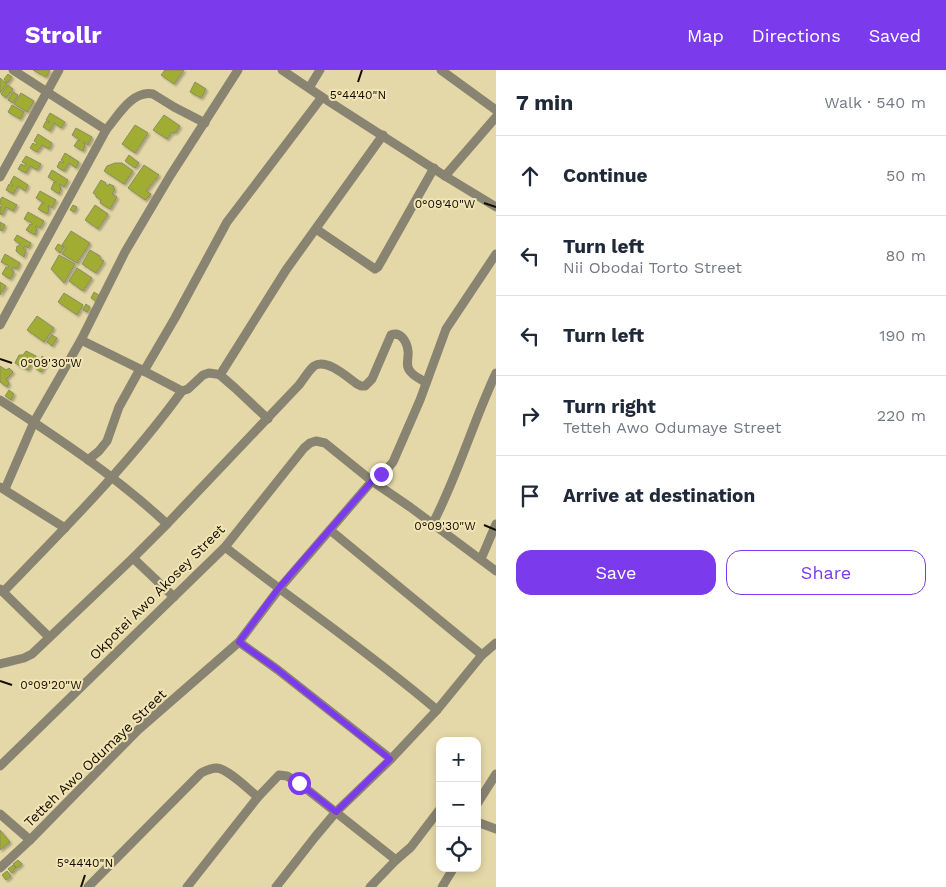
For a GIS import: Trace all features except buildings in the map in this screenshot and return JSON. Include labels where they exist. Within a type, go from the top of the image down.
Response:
[{"type":"street","points":[[14,70],[106,130]]},
{"type":"street","points":[[0,177],[59,70]]},
{"type":"street","points":[[65,528],[2,488],[34,422],[80,340],[125,252],[170,176],[238,70]]},
{"type":"street","points":[[282,70],[445,176],[496,206]]},
{"type":"street","points":[[308,88],[320,70]]},
{"type":"street","points":[[441,70],[496,110]]},
{"type":"street","points":[[1,320],[106,130],[124,108],[137,97],[153,94],[205,123]]},
{"type":"street","points":[[88,460],[100,451],[107,441],[119,407],[175,318],[227,222],[322,97]]},
{"type":"street","points":[[445,176],[496,117]]},
{"type":"street","points":[[220,375],[286,270],[383,136]]},
{"type":"street","points":[[316,229],[375,269],[378,267],[434,168]]},
{"type":"street","name":"Tetteh Awo Odumaye Street","points":[[0,868],[138,730],[239,642],[278,589],[372,481],[393,462],[446,329],[496,254]]},
{"type":"street","points":[[0,664],[32,654],[167,524],[268,419],[313,367],[324,363],[330,365],[357,384],[365,386],[372,379],[388,341],[391,335],[394,334],[405,340],[410,372],[426,383]]},
{"type":"street","points":[[80,340],[182,392]]},
{"type":"street","points":[[49,637],[2,591],[112,478],[182,392],[203,375],[212,372],[220,375],[268,419]]},
{"type":"street","points":[[434,523],[496,373]]},
{"type":"street","points":[[0,400],[88,460],[148,506],[167,524]]},
{"type":"street","name":"Okpotei Awo Akosey Street","points":[[0,766],[225,547],[285,470],[310,443],[316,441],[325,443],[372,481],[434,523],[496,570]]},
{"type":"street","points":[[481,558],[496,524]]},
{"type":"street","points":[[330,530],[482,656]]},
{"type":"street","points":[[225,547],[278,589],[400,678],[437,710]]},
{"type":"street","points":[[133,558],[174,597]]},
{"type":"street","points":[[239,642],[278,670],[390,759]]},
{"type":"street","points":[[276,887],[336,812],[437,710],[482,656],[496,643]]},
{"type":"street","points":[[88,887],[201,773],[209,769],[221,769],[258,797]]},
{"type":"street","points":[[481,798],[496,774]]},
{"type":"street","points":[[187,887],[258,797],[279,775],[287,776],[299,783],[396,860]]},
{"type":"street","points":[[0,814],[30,840]]},
{"type":"street","points":[[370,887],[411,847],[436,814]]},
{"type":"street","points":[[481,823],[496,829]]},
{"type":"street","points":[[442,887],[451,872]]},
{"type":"route","points":[[299,783],[336,812],[390,759],[278,670],[239,642],[278,589],[372,481],[381,474]]}]
